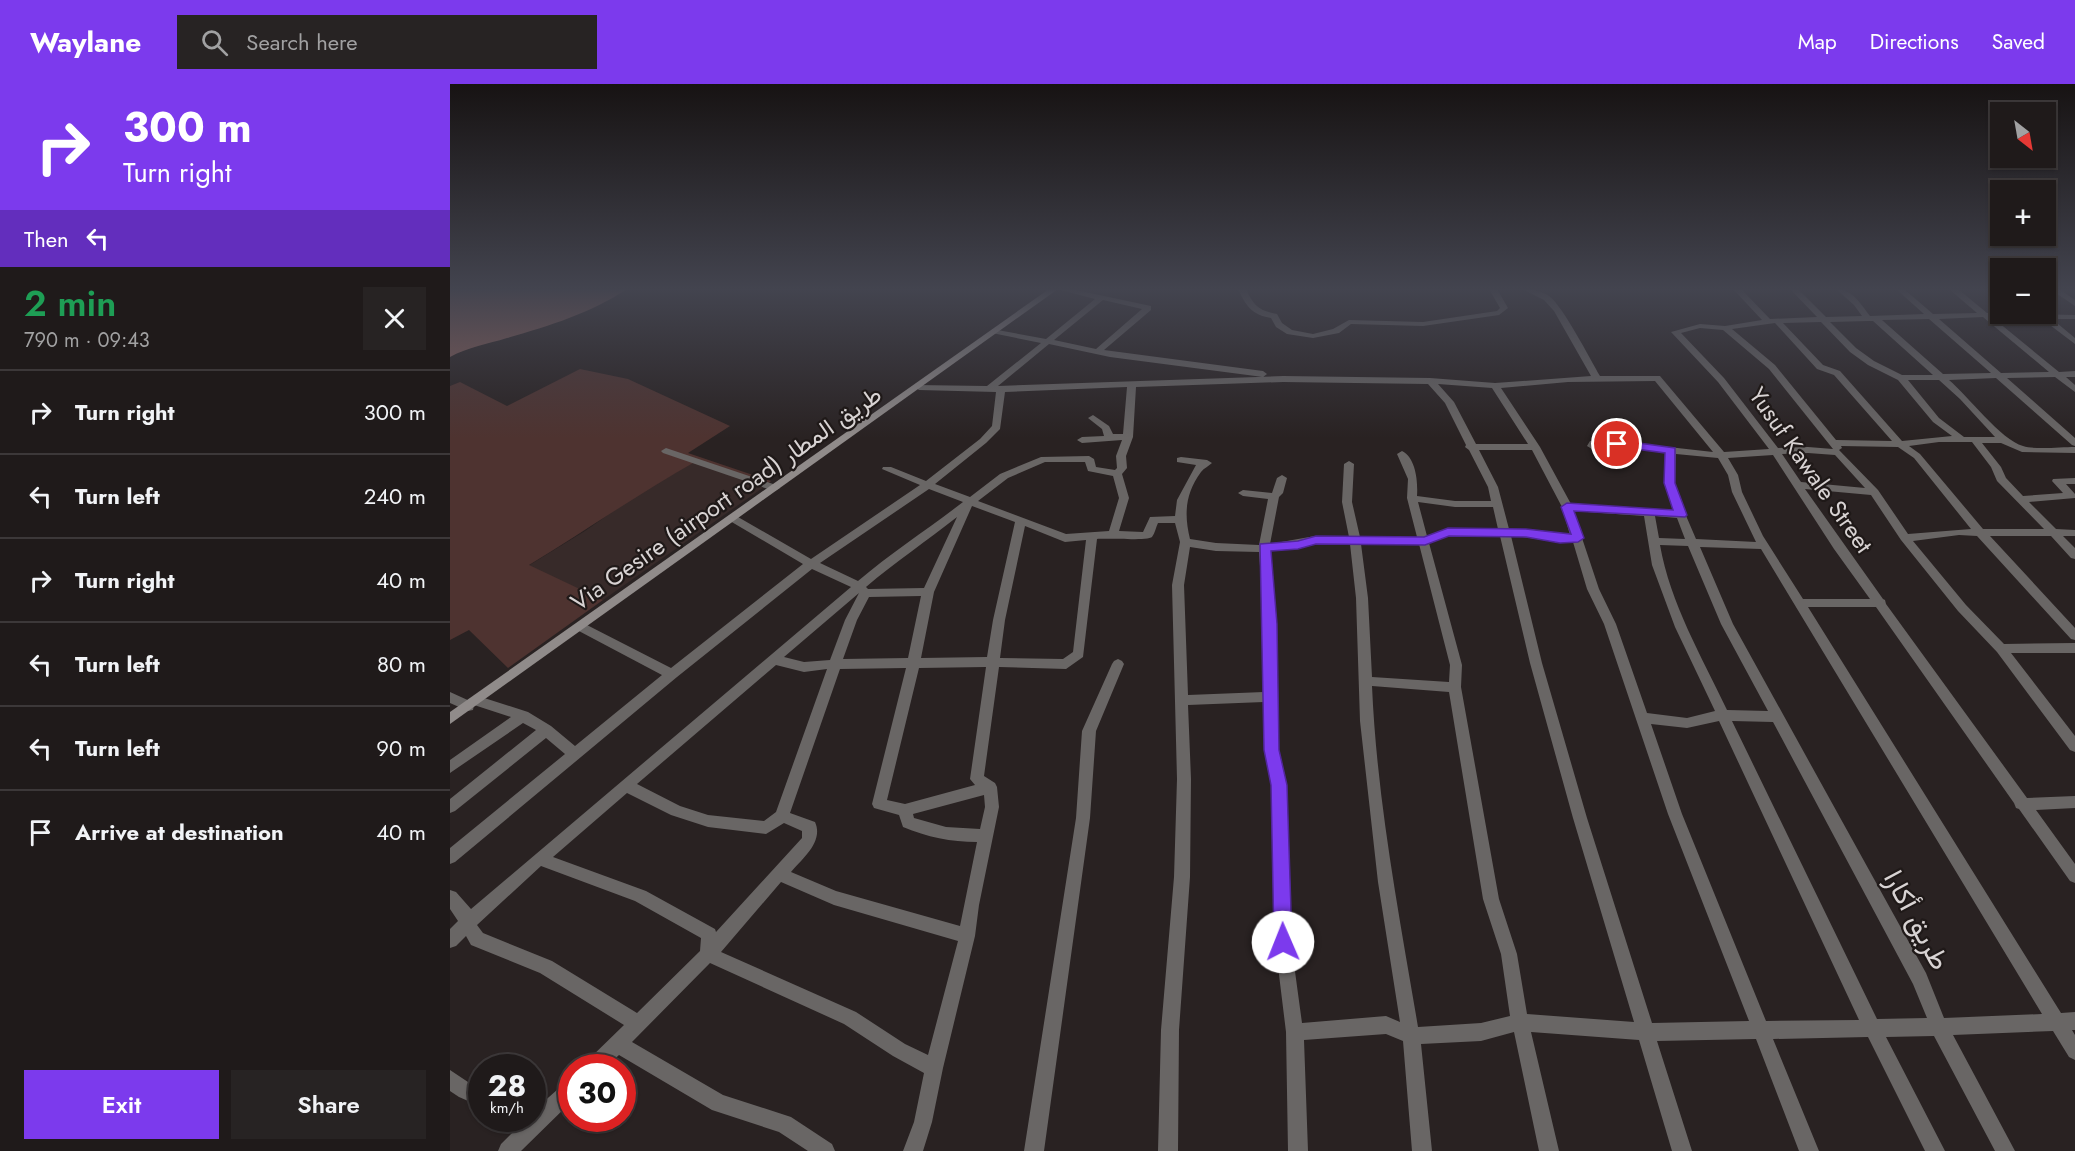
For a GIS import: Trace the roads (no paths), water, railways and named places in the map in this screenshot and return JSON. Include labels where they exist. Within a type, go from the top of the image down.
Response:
[{"type":"main road","name":"Via Gesire (airport road) طريق المطار","points":[[450,718],[734,519],[984,339]]},
{"type":"street","points":[[1032,339],[1096,352],[1272,375],[1283,379]]},
{"type":"street","points":[[989,389],[1051,339]]},
{"type":"street","points":[[1096,352],[1112,339]]},
{"type":"street","points":[[1574,339],[1598,378]]},
{"type":"street","name":"Yusuf Kawale Street","points":[[1682,339],[1721,380],[1776,452],[2022,804],[2075,876]]},
{"type":"street","points":[[1738,339],[1772,367],[1874,492],[1905,538],[1962,608],[2001,649],[2075,746]]},
{"type":"street","points":[[1791,339],[1820,367],[1837,373],[1900,444],[1917,456],[1980,532],[2075,636]]},
{"type":"street","points":[[1843,339],[1853,350],[1871,363],[1901,378],[1936,420],[1964,440]]},
{"type":"street","points":[[1896,339],[1942,377],[2003,440],[2022,449],[2075,450]]},
{"type":"street","points":[[1959,339],[2075,443]]},
{"type":"street","points":[[2015,339],[2075,390]]},
{"type":"street","points":[[1901,378],[2075,374]]},
{"type":"street","points":[[919,387],[1002,389],[1132,383],[1226,383],[1283,379],[1430,381],[1495,386],[1598,378],[1657,378],[1721,455],[1733,475],[1737,492],[1765,546],[2075,1051]]},
{"type":"street","points":[[1430,381],[1449,402],[1470,447],[1485,467],[1493,487],[1536,663],[1580,818],[1682,1151]]},
{"type":"street","points":[[1117,474],[1122,468],[1123,437],[1132,383]]},
{"type":"street","points":[[1495,386],[1535,447],[1567,507],[1593,589],[1605,611],[1675,814],[1809,1151]]},
{"type":"street","points":[[450,857],[672,674],[811,564],[926,486],[983,441],[997,427],[1002,389]]},
{"type":"street","points":[[1093,418],[1106,428],[1109,437],[1123,437]]},
{"type":"street","points":[[1082,440],[1123,437]]},
{"type":"street","points":[[1833,442],[1900,444],[1939,439],[2003,440]]},
{"type":"street","points":[[1976,441],[1996,466],[2001,479],[2075,555]]},
{"type":"street","points":[[1592,446],[1593,443],[1610,443],[1721,455],[1830,452],[1845,458]]},
{"type":"street","points":[[1470,447],[1535,447]]},
{"type":"street","points":[[666,451],[775,488]]},
{"type":"street","name":"طريق أكارا","points":[[1671,451],[1670,483],[1691,542],[1727,624],[1920,979],[1939,1027],[2005,1151]]},
{"type":"street","points":[[1402,454],[1413,479],[1412,498],[1456,665],[1455,687],[1491,899],[1509,954],[1520,1022],[1549,1151]]},
{"type":"street","points":[[627,786],[676,810],[708,821],[766,828],[782,816],[862,590],[871,574],[1004,476],[1044,459],[1089,459],[1092,469],[1117,474]]},
{"type":"street","points":[[1168,1151],[1170,1030],[1182,877],[1185,778],[1178,585],[1185,542],[1180,520],[1182,500],[1198,468],[1207,463],[1180,460]]},
{"type":"street","points":[[1349,464],[1347,502],[1355,539],[1362,598],[1367,721],[1386,882],[1410,1036],[1422,1151]]},
{"type":"street","points":[[887,469],[1020,523],[1065,538],[1113,534],[1147,536],[1154,519],[1180,520]]},
{"type":"street","points":[[1113,534],[1124,498],[1117,474]]},
{"type":"street","points":[[1282,478],[1278,493],[1274,496],[1264,547],[1270,624],[1271,750],[1279,785],[1283,942],[1294,1032],[1298,1151]]},
{"type":"street","points":[[2020,499],[2071,496],[2057,481],[2075,481]]},
{"type":"street","points":[[1798,485],[1874,492]]},
{"type":"street","points":[[1243,493],[1274,496]]},
{"type":"street","points":[[1412,498],[1455,504],[1496,504]]},
{"type":"street","points":[[969,503],[928,592],[914,662],[879,804],[905,810],[990,787]]},
{"type":"street","points":[[1567,507],[1681,515]]},
{"type":"street","points":[[1649,512],[1658,565],[1668,596],[1722,715],[1791,853],[1872,1027],[1935,1151]]},
{"type":"street","points":[[734,519],[811,564],[862,590],[928,592]]},
{"type":"street","points":[[990,787],[977,779],[999,620],[1020,523]]},
{"type":"street","points":[[1185,542],[1206,547],[1264,547],[1298,545],[1316,540],[1425,541],[1448,532],[1526,533],[1560,539],[1578,538]]},
{"type":"street","points":[[1905,538],[1980,532],[2075,533]]},
{"type":"street","points":[[772,659],[804,667],[914,662],[1066,664],[1079,654],[1092,535]]},
{"type":"street","points":[[1655,541],[1765,546]]},
{"type":"street","points":[[450,940],[492,899],[627,786],[772,659],[862,590]]},
{"type":"street","points":[[1802,603],[1881,603]]},
{"type":"street","points":[[581,627],[672,674]]},
{"type":"street","points":[[2001,649],[2075,648]]},
{"type":"street","points":[[1034,1151],[1083,818],[1089,731],[1118,664]]},
{"type":"street","points":[[1365,681],[1455,687]]},
{"type":"street","points":[[1182,700],[1269,696]]},
{"type":"street","points":[[450,697],[523,716],[546,730],[575,754]]},
{"type":"street","points":[[1643,718],[1687,723],[1722,715],[1777,717]]},
{"type":"street","points":[[450,767],[523,716]]},
{"type":"street","points":[[450,807],[546,730]]},
{"type":"street","points":[[913,1151],[967,936],[992,807],[990,787]]},
{"type":"street","points":[[2022,804],[2075,802]]},
{"type":"street","points":[[905,810],[908,822],[924,830],[964,837],[986,835]]},
{"type":"street","points":[[607,1054],[708,954],[809,840],[810,827],[782,816]]},
{"type":"street","points":[[540,859],[640,896],[672,912],[709,934],[708,954]]},
{"type":"street","points":[[779,874],[834,898],[967,936]]},
{"type":"street","points":[[450,897],[465,914],[467,924],[477,939],[546,967],[638,1024]]},
{"type":"street","points":[[708,954],[849,1018],[899,1050],[934,1068]]},
{"type":"street","points":[[1294,1032],[1386,1025],[1410,1036],[1481,1032],[1520,1022],[1646,1032],[1762,1028],[1939,1027],[2056,1020],[2075,1021]]},
{"type":"street","points":[[618,1044],[719,1103],[784,1124],[825,1151]]},
{"type":"street","points":[[450,1079],[468,1092]]},
{"type":"street","points":[[508,1151],[517,1132]]}]
